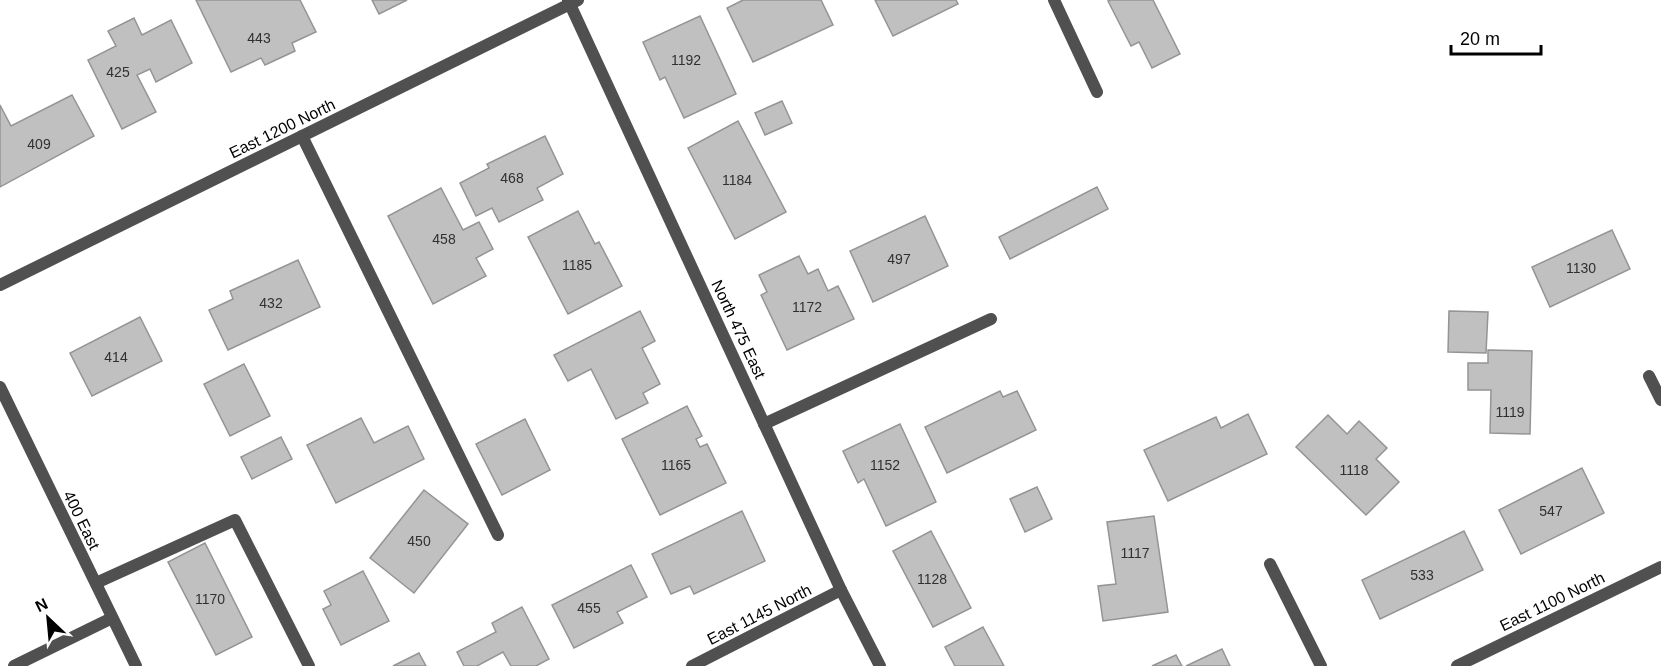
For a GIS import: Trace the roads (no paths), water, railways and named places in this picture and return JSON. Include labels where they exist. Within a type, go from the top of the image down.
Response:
[{"type":"street","points":[[1054,0],[1097,92]]},
{"type":"street","name":"East 1200 North","points":[[0,285],[572,1]]},
{"type":"street","name":"North 475 East","points":[[572,1],[841,591],[880,666]]},
{"type":"street","points":[[302,136],[498,535]]},
{"type":"street","points":[[764,424],[991,319]]},
{"type":"street","points":[[1649,376],[1661,400]]},
{"type":"street","name":"400 East","points":[[0,387],[136,666]]},
{"type":"street","points":[[96,583],[235,520],[309,666]]},
{"type":"street","points":[[1270,564],[1322,666]]},
{"type":"street","name":"East 1100 North","points":[[1457,666],[1661,567]]},
{"type":"street","name":"East 1145 North","points":[[692,666],[841,591]]},
{"type":"street","points":[[14,666],[111,618]]}]
